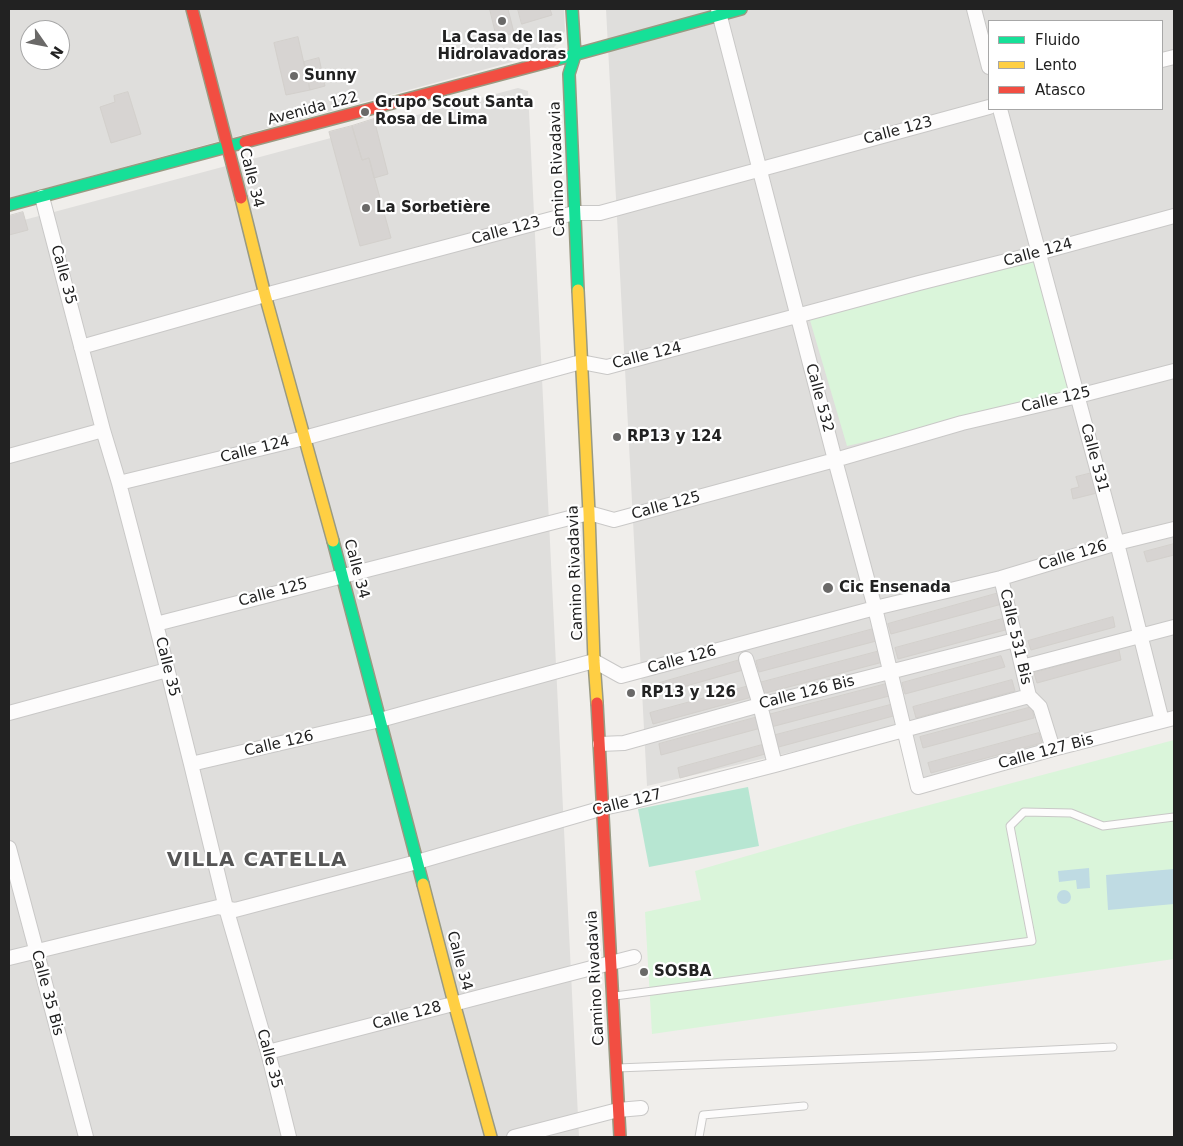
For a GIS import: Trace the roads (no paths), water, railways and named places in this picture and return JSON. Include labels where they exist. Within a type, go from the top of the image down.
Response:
[{"type":"main road","name":"Calle 34","points":[[192,9],[265,295],[342,575],[491,1137]]},
{"type":"main road","name":"Camino Rivadavia","points":[[572,9],[574,55],[570,74],[574,214],[589,513],[594,661],[620,1137]]},
{"type":"main road","name":"Avenida 122","points":[[9,205],[574,55],[719,12],[741,9]]},
{"type":"street","points":[[974,9],[988,64]]},
{"type":"street","name":"Calle 532","points":[[719,12],[797,317],[876,608],[918,787]]},
{"type":"street","name":"Calle 123","points":[[82,347],[265,295],[574,214],[600,213],[988,107]]},
{"type":"street","name":"Calle 531","points":[[1000,110],[1141,636],[1168,719]]},
{"type":"street","name":"Calle 35","points":[[42,197],[156,624],[226,908],[268,1052],[286,1137]]},
{"type":"street","name":"Calle 124","points":[[118,483],[304,438],[581,362],[607,367],[1174,216]]},
{"type":"street","name":"Calle 125","points":[[156,624],[589,513],[614,520],[835,460],[962,422],[1078,396],[1174,371]]},
{"type":"street","points":[[9,456],[103,430]]},
{"type":"street","name":"Calle 126","points":[[191,764],[380,720],[594,661],[621,676],[876,608],[1001,578],[1117,543],[1174,529]]},
{"type":"street","name":"Calle 531 Bis","points":[[1001,578],[1029,696],[1040,707],[1054,749]]},
{"type":"street","points":[[1022,667],[1174,627]]},
{"type":"street","name":"Calle 126 Bis","points":[[600,744],[624,743],[760,705],[1015,640]]},
{"type":"street","points":[[746,659],[775,764]]},
{"type":"street","points":[[9,713],[167,670]]},
{"type":"street","name":"Calle 127","points":[[226,908],[235,910],[417,862],[603,808],[1029,696]]},
{"type":"street","name":"Calle 127 Bis","points":[[918,787],[1168,719]]},
{"type":"street","name":"Calle 35 Bis","points":[[9,848],[86,1137]]},
{"type":"street","points":[[9,958],[218,907],[226,908]]},
{"type":"street","name":"Calle 128","points":[[268,1052],[634,957]]},
{"type":"street","points":[[514,1137],[618,1110],[642,1108]]},
{"type":"lane","points":[[612,996],[1032,941],[1010,826],[1024,812],[1071,813],[1103,826],[1174,817]]},
{"type":"lane","points":[[616,1068],[1113,1047]]},
{"type":"lane","points":[[699,1137],[703,1116],[804,1106]]},
{"type":"water","points":[[1089,868],[1090,888],[1077,889],[1076,880],[1059,882],[1058,871]]},
{"type":"water","points":[[1174,869],[1174,904],[1108,910],[1106,875]]},
{"type":"water","points":[[1061,890],[1067,890],[1071,897],[1067,904],[1061,904],[1057,900],[1057,894]]},
{"type":"place","name":"La Casa de las Hidrolavadoras","points":[[502,21]]},
{"type":"place","name":"Sunny","points":[[294,76]]},
{"type":"place","name":"Grupo Scout Santa Rosa de Lima","points":[[365,112]]},
{"type":"place","name":"La Sorbetière","points":[[366,208]]},
{"type":"place","name":"RP13 y 124","points":[[617,437]]},
{"type":"place","name":"Cic Ensenada","points":[[828,588]]},
{"type":"place","name":"RP13 y 126","points":[[631,693]]},
{"type":"place","name":"SOSBA","points":[[644,972]]},
{"type":"district","name":"VILLA CATELLA","points":[[257,861]]}]
